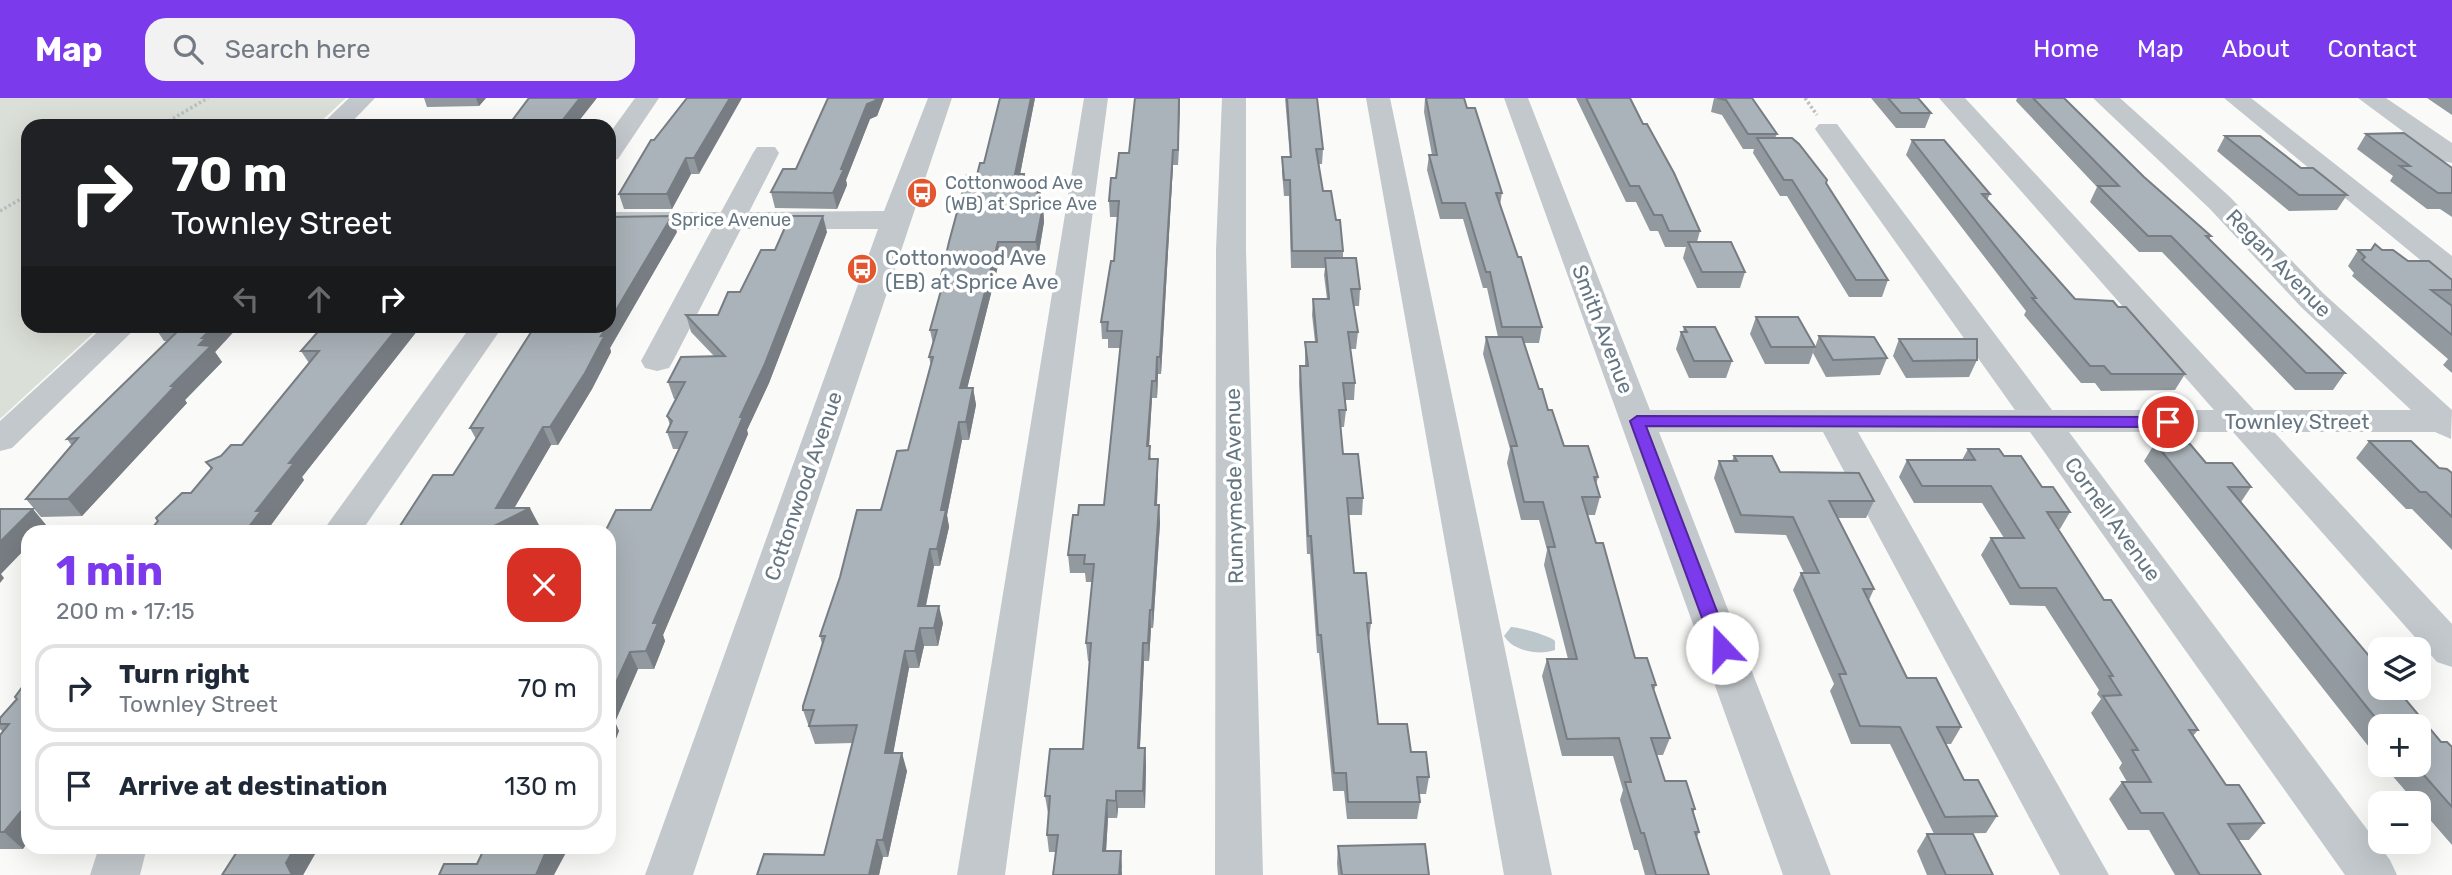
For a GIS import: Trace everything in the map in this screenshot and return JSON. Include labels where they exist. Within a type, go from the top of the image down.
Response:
[{"type":"street","points":[[340,119],[363,98]]},
{"type":"street","points":[[616,143],[648,98]]},
{"type":"street","name":"Cottonwood Avenue","points":[[669,875],[895,220],[940,98]]},
{"type":"street","points":[[981,875],[1096,98]]},
{"type":"street","name":"Runnymede Avenue","points":[[1234,98],[1231,250],[1239,875]]},
{"type":"street","points":[[1378,98],[1528,875]]},
{"type":"street","name":"Smith Avenue","points":[[1516,98],[1807,875]]},
{"type":"street","points":[[1951,98],[2452,651]]},
{"type":"street","name":"Regan Avenue","points":[[2105,98],[2202,186],[2312,300],[2449,423]]},
{"type":"street","points":[[2236,98],[2452,271]]},
{"type":"street","points":[[2370,98],[2452,155]]},
{"type":"street","name":"Cornell Avenue","points":[[1828,129],[2373,875]]},
{"type":"street","points":[[657,361],[766,153]]},
{"type":"street","name":"Sprice Avenue","points":[[616,220],[895,220]]},
{"type":"street","points":[[0,440],[115,333]]},
{"type":"street","points":[[346,525],[482,333]]},
{"type":"street","name":"Townley Street","points":[[1637,421],[2449,423]]},
{"type":"street","points":[[1835,422],[2085,875]]},
{"type":"street","points":[[114,875],[120,866],[122,854]]},
{"type":"path","points":[[172,119],[208,98]]},
{"type":"path","points":[[0,211],[21,199]]},
{"type":"shaded area","points":[[0,98],[346,98],[324,119],[21,119],[21,333],[93,333],[0,419]]},
{"type":"shaded area","points":[[1511,627],[1552,639],[1555,641],[1555,650],[1534,652],[1520,649],[1504,636]]},
{"type":"building","points":[[529,98],[580,98],[564,119],[513,119]]},
{"type":"building","points":[[687,98],[730,98],[694,158],[686,158],[667,194],[619,194],[651,140],[654,140]]},
{"type":"building","points":[[828,98],[876,98],[867,104],[833,193],[771,192],[783,169],[796,169]]},
{"type":"building","points":[[1000,98],[1031,98],[1015,174],[1024,174],[1023,180],[1040,180],[1035,206],[1043,206],[1036,242],[998,242],[960,388],[973,388],[966,422],[959,422],[941,510],[946,510],[937,549],[930,549],[918,606],[939,606],[934,628],[920,628],[915,651],[905,651],[885,753],[902,753],[883,840],[877,840],[869,875],[757,875],[764,854],[824,855],[857,725],[809,726],[814,710],[803,710],[803,706],[825,636],[820,636],[840,577],[857,510],[881,510],[897,451],[908,450],[933,357],[929,357],[937,330],[930,330],[945,276],[941,276],[949,242],[967,175],[977,175],[980,163],[984,163]]},
{"type":"building","points":[[1135,98],[1179,98],[1178,150],[1173,150],[1160,357],[1157,357],[1156,381],[1152,381],[1147,446],[1150,446],[1149,459],[1158,459],[1155,505],[1159,505],[1152,610],[1148,643],[1143,643],[1138,748],[1145,748],[1143,791],[1116,791],[1116,801],[1107,800],[1103,851],[1121,851],[1119,875],[1053,875],[1058,835],[1047,835],[1050,796],[1045,796],[1050,749],[1083,749],[1091,643],[1086,643],[1094,564],[1084,564],[1085,555],[1068,555],[1073,515],[1078,515],[1079,505],[1104,505],[1122,331],[1107,331],[1108,322],[1101,322],[1111,261],[1114,261],[1119,201],[1109,201],[1111,178],[1116,178],[1119,153],[1129,153]]},
{"type":"building","points":[[1287,98],[1317,98],[1323,149],[1316,149],[1323,191],[1331,191],[1336,220],[1340,220],[1343,251],[1292,251],[1290,180],[1284,180],[1282,157],[1291,157]]},
{"type":"building","points":[[1426,98],[1464,98],[1467,108],[1475,108],[1502,193],[1496,193],[1518,257],[1521,257],[1542,327],[1502,327],[1490,272],[1486,272],[1465,203],[1442,203],[1429,155],[1437,155]]},
{"type":"building","points":[[1586,98],[1630,98],[1674,173],[1700,231],[1669,231],[1662,215],[1654,215],[1639,186],[1630,186]]},
{"type":"building","points":[[1717,98],[1752,98],[1777,134],[1748,134],[1726,100]]},
{"type":"building","points":[[1888,98],[1918,98],[1931,113],[1901,113]]},
{"type":"building","points":[[2033,98],[2064,98],[2144,177],[2211,236],[2206,236],[2345,373],[2306,373],[2171,236],[2148,236],[2098,186],[2119,186]]},
{"type":"building","points":[[2404,133],[2452,168],[2452,193],[2438,193],[2400,166],[2410,166],[2366,134]]},
{"type":"building","points":[[2225,136],[2260,136],[2301,168],[2313,168],[2347,195],[2299,195]]},
{"type":"building","points":[[1757,138],[1792,138],[1799,144],[1827,180],[1826,183],[1888,280],[1856,280],[1792,180],[1784,180]]},
{"type":"building","points":[[1912,140],[1944,140],[1990,194],[1982,194],[2075,299],[2113,301],[2118,307],[2126,307],[2185,374],[2111,374],[2104,366],[2090,366],[2032,298],[2036,298]]},
{"type":"building","points":[[672,216],[616,310],[616,217]]},
{"type":"building","points":[[790,216],[823,216],[764,366],[740,417],[743,417],[653,623],[658,623],[646,651],[630,652],[616,683],[616,525],[608,525],[616,510],[651,510],[687,432],[667,432],[672,421],[667,416],[685,382],[668,382],[681,357],[725,356],[686,315],[718,315],[728,292],[740,292],[761,250],[775,250]]},
{"type":"building","points":[[1688,242],[1731,242],[1745,272],[1702,272]]},
{"type":"building","points":[[2375,244],[2382,250],[2393,250],[2408,261],[2429,261],[2452,280],[2452,290],[2431,290],[2452,306],[2452,335],[2362,260],[2365,257],[2358,250],[2371,250]]},
{"type":"building","points":[[1325,258],[1356,258],[1360,289],[1351,289],[1358,332],[1348,332],[1355,383],[1343,383],[1346,410],[1339,410],[1343,454],[1358,454],[1363,498],[1347,498],[1354,573],[1366,573],[1371,623],[1367,623],[1378,724],[1407,724],[1411,752],[1426,752],[1429,777],[1417,777],[1420,802],[1348,802],[1346,773],[1334,773],[1321,635],[1318,635],[1311,536],[1308,536],[1300,366],[1308,366],[1305,342],[1317,342],[1313,299],[1329,299]]},
{"type":"building","points":[[1756,317],[1798,317],[1815,347],[1771,347]]},
{"type":"building","points":[[1684,327],[1715,327],[1732,361],[1694,361],[1681,332],[1687,332]]},
{"type":"building","points":[[176,333],[207,333],[199,345],[211,346],[68,499],[26,499],[78,438],[67,439]]},
{"type":"building","points":[[317,333],[393,333],[289,463],[294,463],[256,511],[261,511],[250,525],[155,525],[158,521],[156,518],[182,493],[191,493],[212,468],[206,462],[221,456],[231,445],[242,445],[319,351],[301,351]]},
{"type":"building","points":[[531,333],[605,335],[585,373],[550,427],[543,427],[496,508],[530,508],[496,525],[401,525],[433,475],[453,475],[483,428],[470,428]]},
{"type":"building","points":[[1819,336],[1874,337],[1887,358],[1833,360]]},
{"type":"building","points":[[1486,337],[1522,337],[1539,389],[1542,389],[1548,410],[1552,410],[1564,446],[1588,446],[1598,477],[1594,477],[1600,497],[1582,497],[1596,543],[1603,543],[1635,658],[1647,658],[1656,685],[1652,685],[1670,738],[1651,738],[1665,781],[1686,781],[1699,832],[1695,832],[1709,875],[1656,875],[1625,782],[1631,782],[1619,738],[1567,739],[1547,659],[1577,659],[1548,547],[1555,547],[1543,502],[1524,502],[1511,446],[1517,446]]},
{"type":"building","points":[[1899,339],[1977,339],[1977,360],[1913,361]]},
{"type":"building","points":[[2369,441],[2411,441],[2439,468],[2452,473],[2452,517],[2426,492],[2420,492]]},
{"type":"building","points":[[2155,443],[2190,444],[2206,463],[2232,463],[2251,487],[2228,487],[2368,655],[2368,700],[2406,700],[2418,714],[2372,714]]},
{"type":"building","points":[[1968,449],[1999,449],[2004,456],[2021,456],[2042,487],[2053,487],[2070,512],[2047,512],[2104,600],[2111,600],[2198,730],[2189,730],[2226,785],[2239,785],[2264,823],[2228,824],[2261,875],[2200,875],[2163,813],[2141,813],[2122,782],[2151,782],[2132,750],[2138,750],[2103,696],[2121,695],[2109,676],[2113,676],[2056,588],[2020,588],[1991,538],[2024,538],[1991,486],[1922,486],[1907,460],[1975,460]]},
{"type":"building","points":[[1734,456],[1772,456],[1780,472],[1859,473],[1874,501],[1829,501],[1874,589],[1863,589],[1907,678],[1936,678],[1961,727],[1937,727],[1964,780],[1978,780],[1997,816],[1945,817],[1900,727],[1860,726],[1839,674],[1846,674],[1801,573],[1819,573],[1793,517],[1741,515],[1719,461],[1737,461]]},
{"type":"building","points":[[0,509],[33,509],[0,542]]},
{"type":"building","points":[[21,689],[21,811],[4,832],[0,832],[0,735],[9,724],[0,724],[0,718],[17,699],[15,697]]},
{"type":"building","points":[[2431,730],[2441,742],[2447,742],[2452,747],[2452,807],[2426,777],[2431,777]]},
{"type":"building","points":[[1927,834],[1973,834],[1993,875],[1946,875]]},
{"type":"building","points":[[1425,844],[1429,875],[1342,875],[1338,846]]},
{"type":"building","points":[[236,854],[291,854],[286,863],[292,875],[222,875]]},
{"type":"building","points":[[482,854],[545,854],[536,875],[439,875],[444,864],[477,864]]},
{"type":"place","name":"Cottonwood Ave (WB) at Sprice Ave","points":[[922,193]]},
{"type":"place","name":"Cottonwood Ave (EB) at Sprice Ave","points":[[862,269]]},
{"type":"route","points":[[1722,648],[1637,421],[2168,422]]}]
